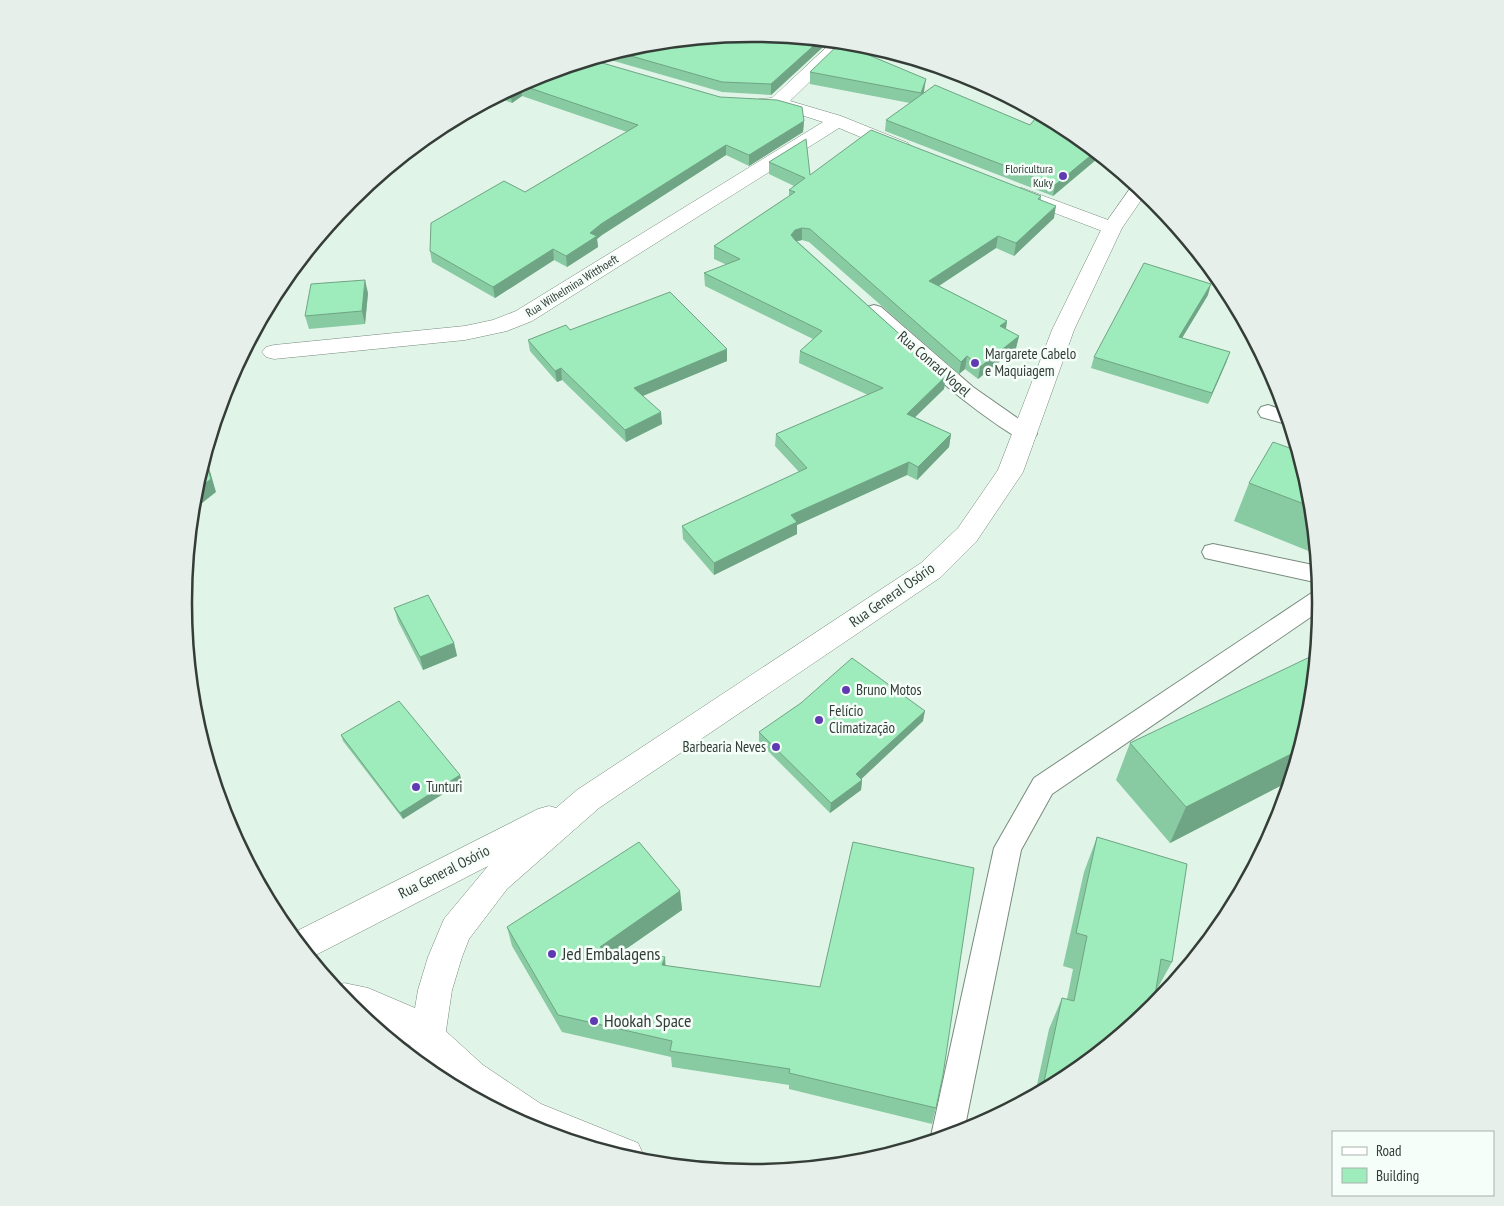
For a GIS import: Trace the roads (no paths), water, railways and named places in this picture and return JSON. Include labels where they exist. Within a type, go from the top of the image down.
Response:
[{"type":"main road","points":[[777,103],[834,49]]},
{"type":"main road","points":[[751,103],[777,103],[816,113],[920,154]]},
{"type":"main road","name":"Rua Wilhelmina Witthoeft","points":[[274,352],[464,333],[499,326],[524,316],[836,122]]},
{"type":"main road","points":[[1002,186],[1112,228]]},
{"type":"main road","name":"Rua General Osório","points":[[430,1062],[427,1037],[435,990],[456,930],[496,879],[588,800],[930,570],[967,535],[1010,472],[1026,434],[1063,330],[1112,228],[1135,194]]},
{"type":"main road","name":"Rua General Osório","points":[[306,943],[588,800]]},
{"type":"main road","points":[[359,1002],[371,1004],[399,1017],[427,1037],[470,1078],[529,1116],[569,1133]]},
{"type":"lane","name":"Rua Conrad Vogel","points":[[859,298],[987,410],[1026,434]]},
{"type":"lane","points":[[1268,412],[1280,416]]},
{"type":"lane","points":[[1213,552],[1311,574]]},
{"type":"lane","points":[[950,1127],[1008,848],[1043,786],[1312,604]]},
{"type":"place","name":"Floricultura Kuky","points":[[1063,176]]},
{"type":"place","name":"Margarete Cabelo e Maquiagem","points":[[975,363]]},
{"type":"place","name":"Bruno Motos","points":[[846,690]]},
{"type":"place","name":"Felício Climatização","points":[[819,720]]},
{"type":"place","name":"Barbearia Neves","points":[[776,747]]},
{"type":"place","name":"Tunturi","points":[[416,787]]},
{"type":"place","name":"Jed Embalagens","points":[[552,954]]},
{"type":"place","name":"Hookah Space","points":[[594,1021]]}]
